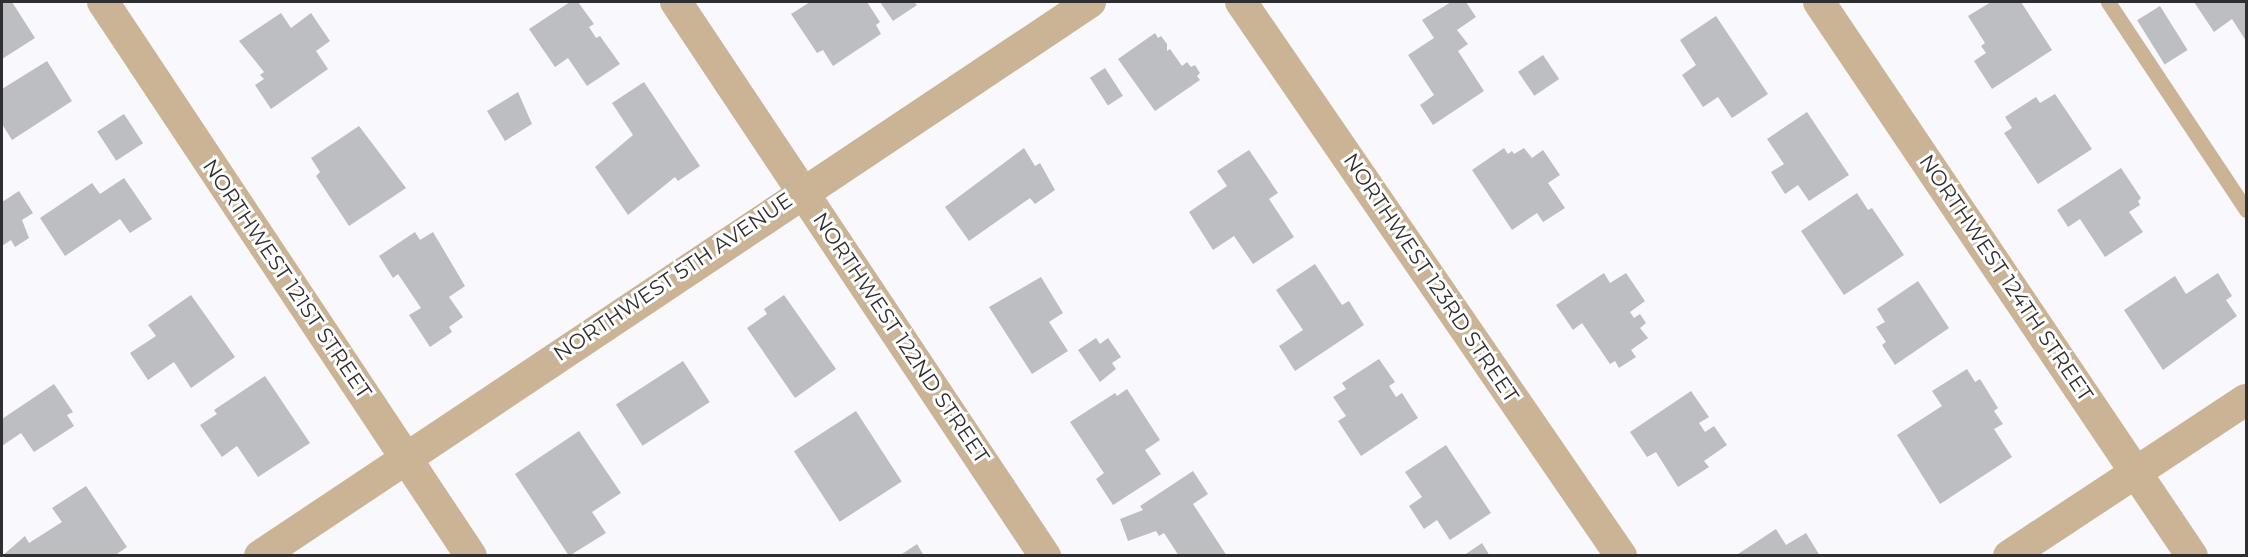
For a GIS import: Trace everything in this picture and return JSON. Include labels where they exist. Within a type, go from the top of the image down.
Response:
[{"type":"street","name":"NORTHWEST 121ST STREET","points":[[103,2],[471,555]]},
{"type":"street","name":"NORTHWEST 122ND STREET","points":[[676,2],[1045,555]]},
{"type":"street","name":"NORTHWEST 5TH AVENUE","points":[[260,555],[802,190],[1090,2]]},
{"type":"street","name":"NORTHWEST 123RD STREET","points":[[1241,2],[1621,555]]},
{"type":"street","name":"NORTHWEST 124TH STREET","points":[[1819,2],[2192,555]]},
{"type":"street","points":[[2009,555],[2247,400]]},
{"type":"lane","points":[[2108,2],[2247,210]]},
{"type":"building","points":[[2,2],[12,2],[35,38],[2,59]]},
{"type":"building","points":[[570,2],[578,2],[594,24],[589,27],[596,38],[600,36],[620,64],[587,86],[568,58],[555,67],[529,29]]},
{"type":"building","points":[[810,2],[867,2],[880,22],[876,25],[881,34],[833,66],[823,50],[817,53],[791,14]]},
{"type":"building","points":[[880,2],[914,2],[917,5],[893,21]]},
{"type":"building","points":[[1451,2],[1466,2],[1476,17],[1457,30],[1468,44],[1458,51],[1484,91],[1433,125],[1420,105],[1434,95],[1408,55],[1434,38],[1422,20]]},
{"type":"building","points":[[1991,2],[2021,2],[2052,50],[1992,89],[1974,61],[1986,53],[1981,46],[1985,43],[1968,16]]},
{"type":"building","points":[[2194,2],[2246,2],[2246,41],[2232,19],[2214,32]]},
{"type":"building","points":[[2160,6],[2188,50],[2165,64],[2137,20]]},
{"type":"building","points":[[281,13],[291,28],[311,13],[330,41],[316,51],[328,69],[271,109],[255,85],[264,79],[260,75],[264,72],[239,41]]},
{"type":"building","points":[[1716,16],[1768,94],[1732,118],[1718,97],[1703,107],[1682,75],[1696,65],[1680,40]]},
{"type":"building","points":[[1155,33],[1158,38],[1161,36],[1167,44],[1167,51],[1170,49],[1182,66],[1187,62],[1191,67],[1195,65],[1200,73],[1197,76],[1200,80],[1155,111],[1118,59]]},
{"type":"building","points":[[1543,55],[1559,79],[1534,96],[1518,72]]},
{"type":"building","points":[[47,61],[72,101],[12,140],[2,124],[2,89]]},
{"type":"building","points":[[1105,68],[1123,96],[1108,105],[1090,78]]},
{"type":"building","points":[[644,82],[700,166],[678,181],[675,177],[628,215],[595,167],[633,135],[612,103]]},
{"type":"building","points":[[518,92],[532,124],[505,141],[487,111]]},
{"type":"building","points":[[2055,94],[2092,149],[2038,184],[2004,133],[2012,128],[2005,117],[2036,97],[2040,103]]},
{"type":"building","points":[[1807,112],[1849,175],[1809,201],[1798,185],[1785,194],[1771,172],[1784,164],[1767,139]]},
{"type":"building","points":[[124,114],[143,143],[116,161],[97,131]]},
{"type":"building","points":[[359,126],[406,188],[349,226],[316,176],[320,172],[311,158]]},
{"type":"building","points":[[1024,148],[1035,166],[1040,163],[1055,190],[1035,204],[1030,198],[969,241],[945,207]]},
{"type":"building","points":[[1504,148],[1508,154],[1512,151],[1514,154],[1524,148],[1532,158],[1543,150],[1560,175],[1548,183],[1565,208],[1543,222],[1537,213],[1512,230],[1472,170]]},
{"type":"building","points":[[1249,150],[1278,193],[1269,199],[1294,237],[1253,264],[1234,236],[1213,250],[1189,212],[1227,186],[1217,171]]},
{"type":"building","points":[[2121,168],[2141,198],[2138,201],[2140,205],[2129,212],[2143,232],[2105,257],[2080,219],[2068,227],[2057,210]]},
{"type":"building","points":[[124,178],[152,219],[130,233],[120,219],[65,256],[40,218],[92,183],[100,194]]},
{"type":"building","points":[[19,191],[33,213],[22,220],[29,238],[15,247],[11,240],[2,246],[2,202]]},
{"type":"building","points":[[1857,193],[1868,210],[1872,208],[1904,255],[1844,295],[1801,231]]},
{"type":"building","points":[[415,232],[420,240],[433,232],[465,286],[449,297],[463,317],[449,327],[452,332],[430,347],[409,315],[421,308],[398,274],[393,278],[379,256]]},
{"type":"building","points":[[1315,264],[1342,305],[1349,301],[1364,325],[1295,371],[1279,346],[1303,330],[1276,290]]},
{"type":"building","points":[[1604,273],[1610,283],[1626,273],[1645,301],[1630,312],[1634,318],[1640,314],[1646,323],[1640,328],[1648,338],[1631,350],[1636,357],[1619,368],[1615,361],[1610,364],[1582,323],[1573,330],[1556,305]]},
{"type":"building","points":[[2218,273],[2232,296],[2226,300],[2237,316],[2163,370],[2124,310],[2175,276],[2186,294]]},
{"type":"building","points":[[1041,277],[1063,313],[1049,322],[1068,351],[1032,374],[989,307]]},
{"type":"building","points":[[1918,281],[1949,328],[1895,365],[1882,345],[1886,342],[1876,327],[1885,322],[1877,309]]},
{"type":"building","points":[[191,295],[235,357],[191,388],[174,362],[148,380],[130,353],[156,336],[148,325]]},
{"type":"building","points":[[784,295],[836,369],[795,398],[747,328],[767,314],[764,309]]},
{"type":"building","points":[[1096,338],[1100,344],[1108,338],[1121,357],[1112,363],[1116,369],[1100,382],[1078,350]]},
{"type":"building","points":[[1379,359],[1395,382],[1389,386],[1396,397],[1402,393],[1418,418],[1361,456],[1338,421],[1346,416],[1333,397],[1346,389],[1342,383]]},
{"type":"building","points":[[683,361],[710,402],[643,446],[616,405]]},
{"type":"building","points":[[1967,369],[1975,382],[1980,379],[1998,408],[1994,411],[2003,424],[1994,429],[2012,457],[1940,504],[1897,435],[1942,406],[1932,391]]},
{"type":"building","points":[[265,376],[310,443],[258,477],[237,446],[222,457],[200,425],[217,414],[214,410]]},
{"type":"building","points":[[54,384],[73,412],[67,415],[74,426],[34,452],[21,433],[2,446],[2,419]]},
{"type":"building","points":[[1127,389],[1160,440],[1145,450],[1161,474],[1113,505],[1096,479],[1104,473],[1070,422],[1115,393],[1117,396]]},
{"type":"building","points":[[1691,391],[1709,417],[1699,423],[1705,432],[1714,426],[1727,445],[1704,461],[1709,467],[1678,487],[1656,452],[1647,457],[1630,432]]},
{"type":"building","points":[[856,411],[902,481],[840,522],[794,451]]},
{"type":"building","points":[[579,431],[621,493],[592,512],[606,533],[569,556],[515,474]]},
{"type":"building","points":[[1446,445],[1491,513],[1450,540],[1437,520],[1424,529],[1409,506],[1422,497],[1405,472]]},
{"type":"building","points":[[1193,471],[1208,494],[1193,504],[1227,556],[1179,556],[1164,533],[1159,536],[1156,531],[1128,541],[1120,519],[1143,510],[1140,506]]},
{"type":"building","points":[[86,486],[127,547],[114,556],[2,556],[25,536],[29,543],[62,522],[52,508]]},
{"type":"building","points":[[1776,529],[1786,545],[1806,533],[1820,556],[1735,556]]},
{"type":"building","points":[[1482,543],[1490,556],[1463,556]]},
{"type":"building","points":[[917,544],[924,556],[899,556]]}]
